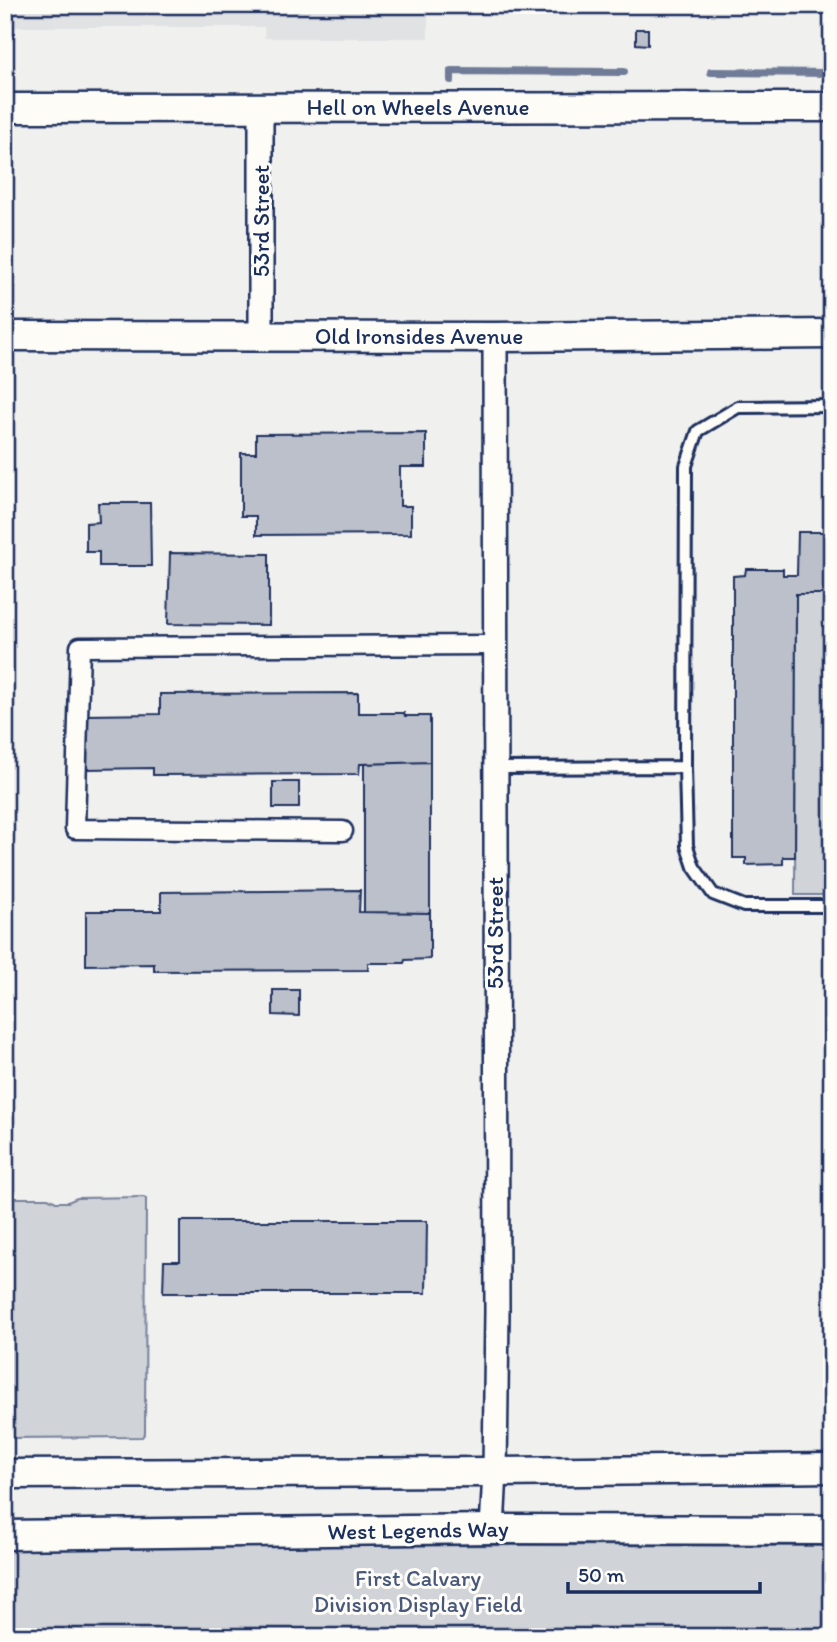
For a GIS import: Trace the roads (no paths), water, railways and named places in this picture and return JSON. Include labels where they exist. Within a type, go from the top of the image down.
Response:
[{"type":"street","name":"53rd Street","points":[[261,107],[261,336]]},
{"type":"street","name":"Hell on Wheels Avenue","points":[[5,108],[832,107]]},
{"type":"street","name":"Old Ironsides Avenue","points":[[5,336],[495,337],[832,334]]},
{"type":"street","name":"53rd Street","points":[[492,1529],[495,1472],[497,1040],[494,768],[495,337]]},
{"type":"street","points":[[342,831],[75,829],[80,647],[494,645]]},
{"type":"street","points":[[5,1474],[832,1468]]},
{"type":"street","name":"West Legends Way","points":[[5,1535],[492,1529],[832,1530]]},
{"type":"lane","points":[[832,406],[738,407],[698,430],[686,466],[685,767],[687,846],[694,867],[713,894],[744,906],[832,906]]},
{"type":"lane","points":[[494,768],[685,767]]},
{"type":"waterway","points":[[451,80],[451,71],[624,72]]},
{"type":"waterway","points":[[711,72],[832,73]]},
{"type":"park label","name":"First Calvary Division Display Field","points":[[418,1591]]}]
